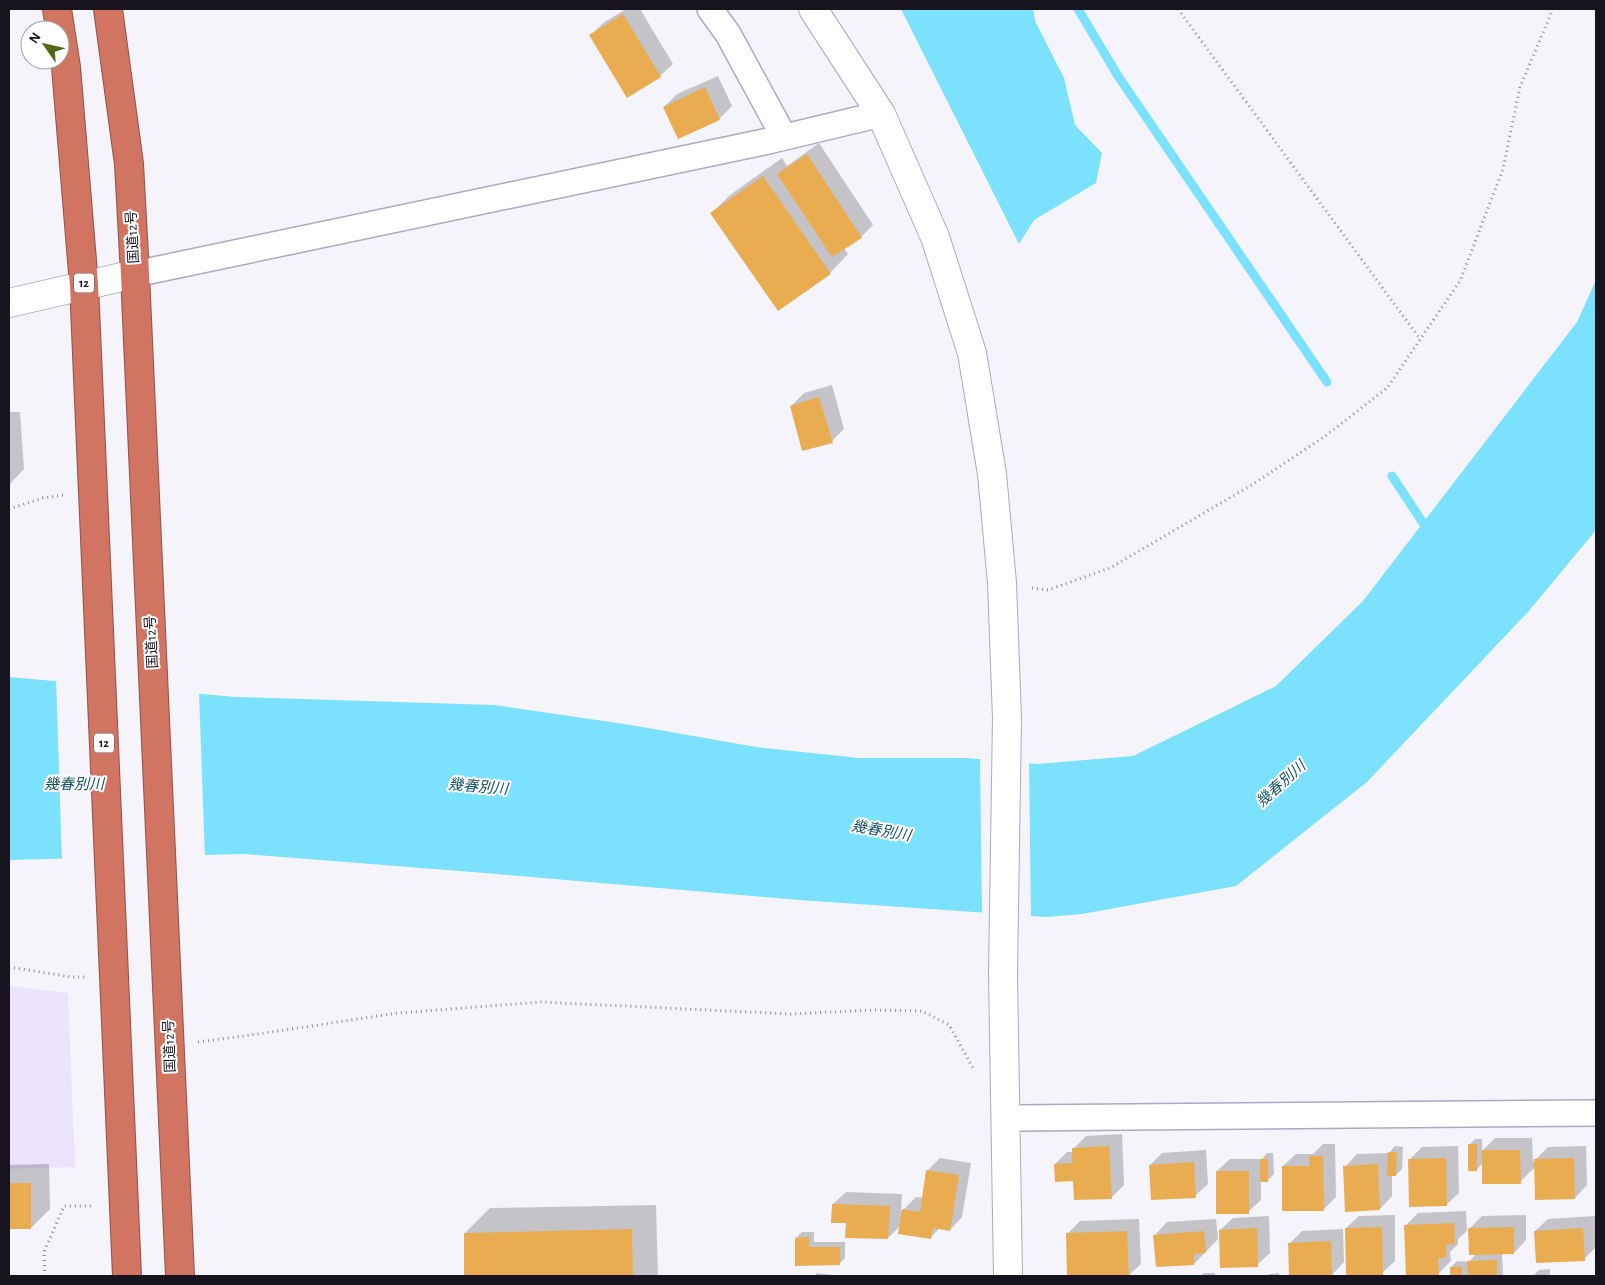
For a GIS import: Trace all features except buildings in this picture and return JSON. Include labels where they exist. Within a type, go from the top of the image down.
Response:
[{"type":"highway","name":"12","points":[[57,9],[66,67],[84,285],[127,1276]]},
{"type":"highway","name":"国道12号","points":[[108,9],[129,164],[166,924],[180,1276]]},
{"type":"street","points":[[710,9],[728,34],[784,137]]},
{"type":"street","points":[[813,9],[881,114],[936,237],[972,353],[992,474],[1002,584],[1007,718],[1003,973],[1008,1276]]},
{"type":"street","points":[[9,302],[784,137],[881,114]]},
{"type":"street","points":[[1005,1118],[1596,1113]]},
{"type":"path","points":[[1178,9],[1420,339]]},
{"type":"path","points":[[1002,584],[1048,590],[1110,568],[1258,481],[1324,437],[1387,388],[1460,281],[1503,169],[1520,87],[1554,9]]},
{"type":"path","points":[[9,509],[43,498],[93,489]]},
{"type":"path","points":[[9,967],[72,977],[114,979]]},
{"type":"path","points":[[170,1045],[398,1013],[541,1002],[790,1014],[874,1010],[922,1011],[949,1025],[978,1075]]},
{"type":"shaded area","points":[[9,986],[68,993],[75,1167],[9,1169]]},
{"type":"water","points":[[901,9],[1033,9],[1035,21],[1064,78],[1075,125],[1102,153],[1096,183],[1034,220],[1019,244]]},
{"type":"water","name":"幾春別川","points":[[1596,280],[1596,530],[1528,612],[1367,782],[1236,886],[1082,914],[1046,917],[799,900],[243,854],[9,860],[9,677],[236,697],[494,705],[631,725],[756,747],[859,758],[966,758],[1038,764],[1133,756],[1276,686],[1363,601],[1577,322]]},
{"type":"pier","points":[[56,679],[199,692],[205,858],[62,862]]},
{"type":"pier","points":[[980,757],[1029,761],[1031,918],[982,915]]},
{"type":"waterway","points":[[1078,9],[1118,76],[1327,382]]},
{"type":"waterway","points":[[1392,476],[1429,532]]}]
